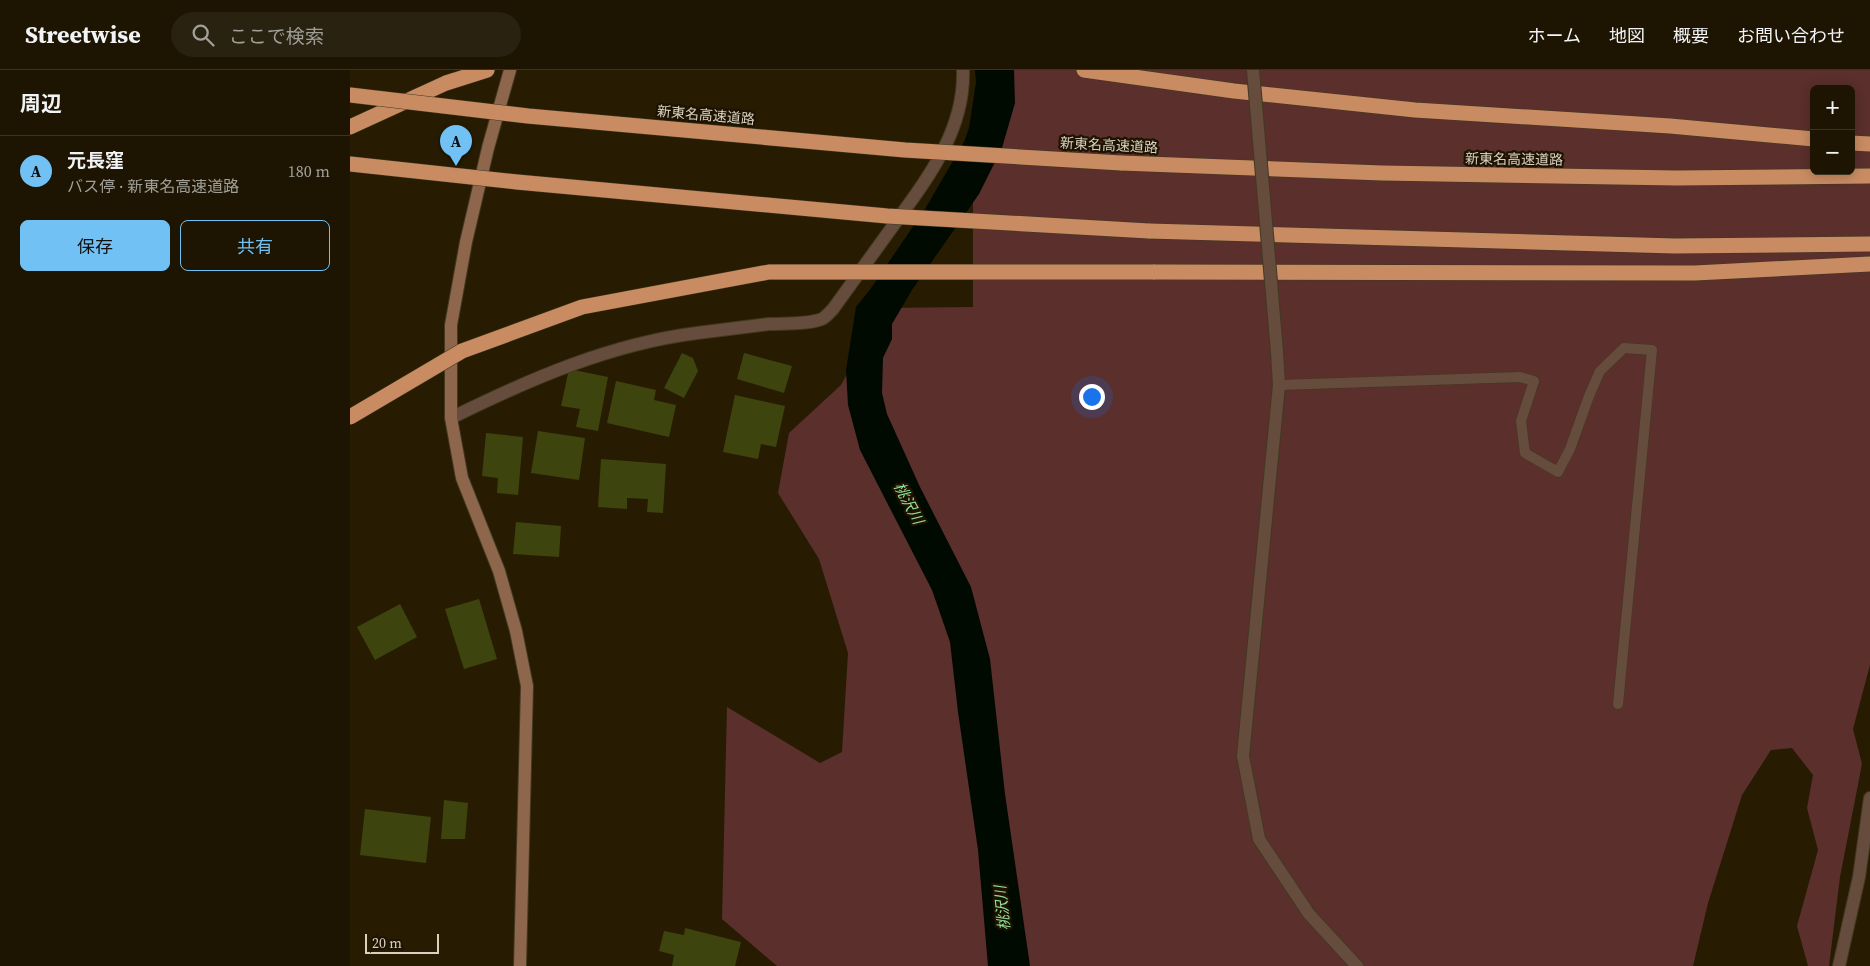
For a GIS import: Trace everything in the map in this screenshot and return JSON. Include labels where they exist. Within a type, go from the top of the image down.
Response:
[{"type":"highway","points":[[350,126],[446,83],[487,70]]},
{"type":"highway","points":[[1084,70],[1234,91],[1415,110],[1670,126],[1810,139]]},
{"type":"highway","name":"新東名高速道路","points":[[350,95],[528,116],[905,150],[1121,163],[1392,173],[1677,178],[1870,176]]},
{"type":"highway","points":[[1855,143],[1870,144]]},
{"type":"highway","points":[[350,164],[517,182],[887,216],[1149,232],[1675,246],[1870,244]]},
{"type":"highway","points":[[350,417],[462,351],[582,307],[769,272],[1685,273],[1870,264]]},
{"type":"street","points":[[510,70],[488,148],[466,242],[451,325],[451,418],[462,478],[499,571],[516,631],[527,686],[520,966]]},
{"type":"street","points":[[451,418],[516,386],[629,345],[695,333],[805,322],[824,318],[833,309],[925,182],[946,147],[958,116],[964,86],[964,70]]},
{"type":"street","points":[[1253,70],[1279,385],[1243,756],[1260,839],[1309,914],[1357,966]]},
{"type":"street","points":[[1839,966],[1859,877],[1870,798]]},
{"type":"lane","points":[[1279,385],[1520,377],[1534,381],[1521,421],[1525,453],[1558,472],[1570,450],[1600,371],[1624,348],[1652,350],[1618,704]]},
{"type":"shaded area","points":[[1012,70],[1870,70],[1870,665],[1853,729],[1862,764],[1840,877],[1829,966],[1808,966],[1797,926],[1818,850],[1807,808],[1813,775],[1792,748],[1771,750],[1742,795],[1708,903],[1693,966],[777,966],[722,919],[727,707],[820,763],[842,752],[848,653],[819,559],[778,493],[789,433],[841,385],[883,308],[973,307],[973,176]]},
{"type":"water","name":"桃沢川","points":[[975,70],[1014,70],[1015,103],[1002,148],[979,194],[912,290],[892,324],[892,339],[883,358],[882,393],[887,414],[920,487],[971,587],[990,659],[1005,794],[1030,966],[988,966],[978,850],[950,642],[932,590],[860,450],[848,405],[846,370],[856,307],[925,209],[964,142],[969,128],[976,82]]},
{"type":"building","points":[[682,353],[693,358],[698,371],[684,398],[664,388]]},
{"type":"building","points":[[744,353],[792,366],[784,393],[737,379]]},
{"type":"building","points":[[569,369],[608,377],[598,431],[576,427],[580,409],[561,406]]},
{"type":"building","points":[[616,381],[656,390],[654,400],[676,405],[669,437],[607,423]]},
{"type":"building","points":[[735,395],[785,406],[776,447],[761,444],[758,459],[723,452]]},
{"type":"building","points":[[538,431],[585,438],[579,480],[531,473]]},
{"type":"building","points":[[486,433],[523,437],[518,495],[497,493],[498,478],[482,476]]},
{"type":"building","points":[[601,459],[666,464],[663,513],[647,512],[648,499],[627,498],[627,509],[598,507]]},
{"type":"building","points":[[516,522],[561,526],[559,557],[513,554]]},
{"type":"building","points":[[479,599],[497,659],[464,669],[445,609]]},
{"type":"building","points":[[400,604],[417,637],[375,660],[357,627]]},
{"type":"building","points":[[444,800],[468,803],[465,839],[441,839]]},
{"type":"building","points":[[365,809],[431,817],[426,863],[360,855]]},
{"type":"building","points":[[685,928],[741,942],[735,966],[672,966],[674,955],[659,951],[664,931],[684,935]]},
{"type":"place","name":"元長窪","points":[[456,166]]}]
